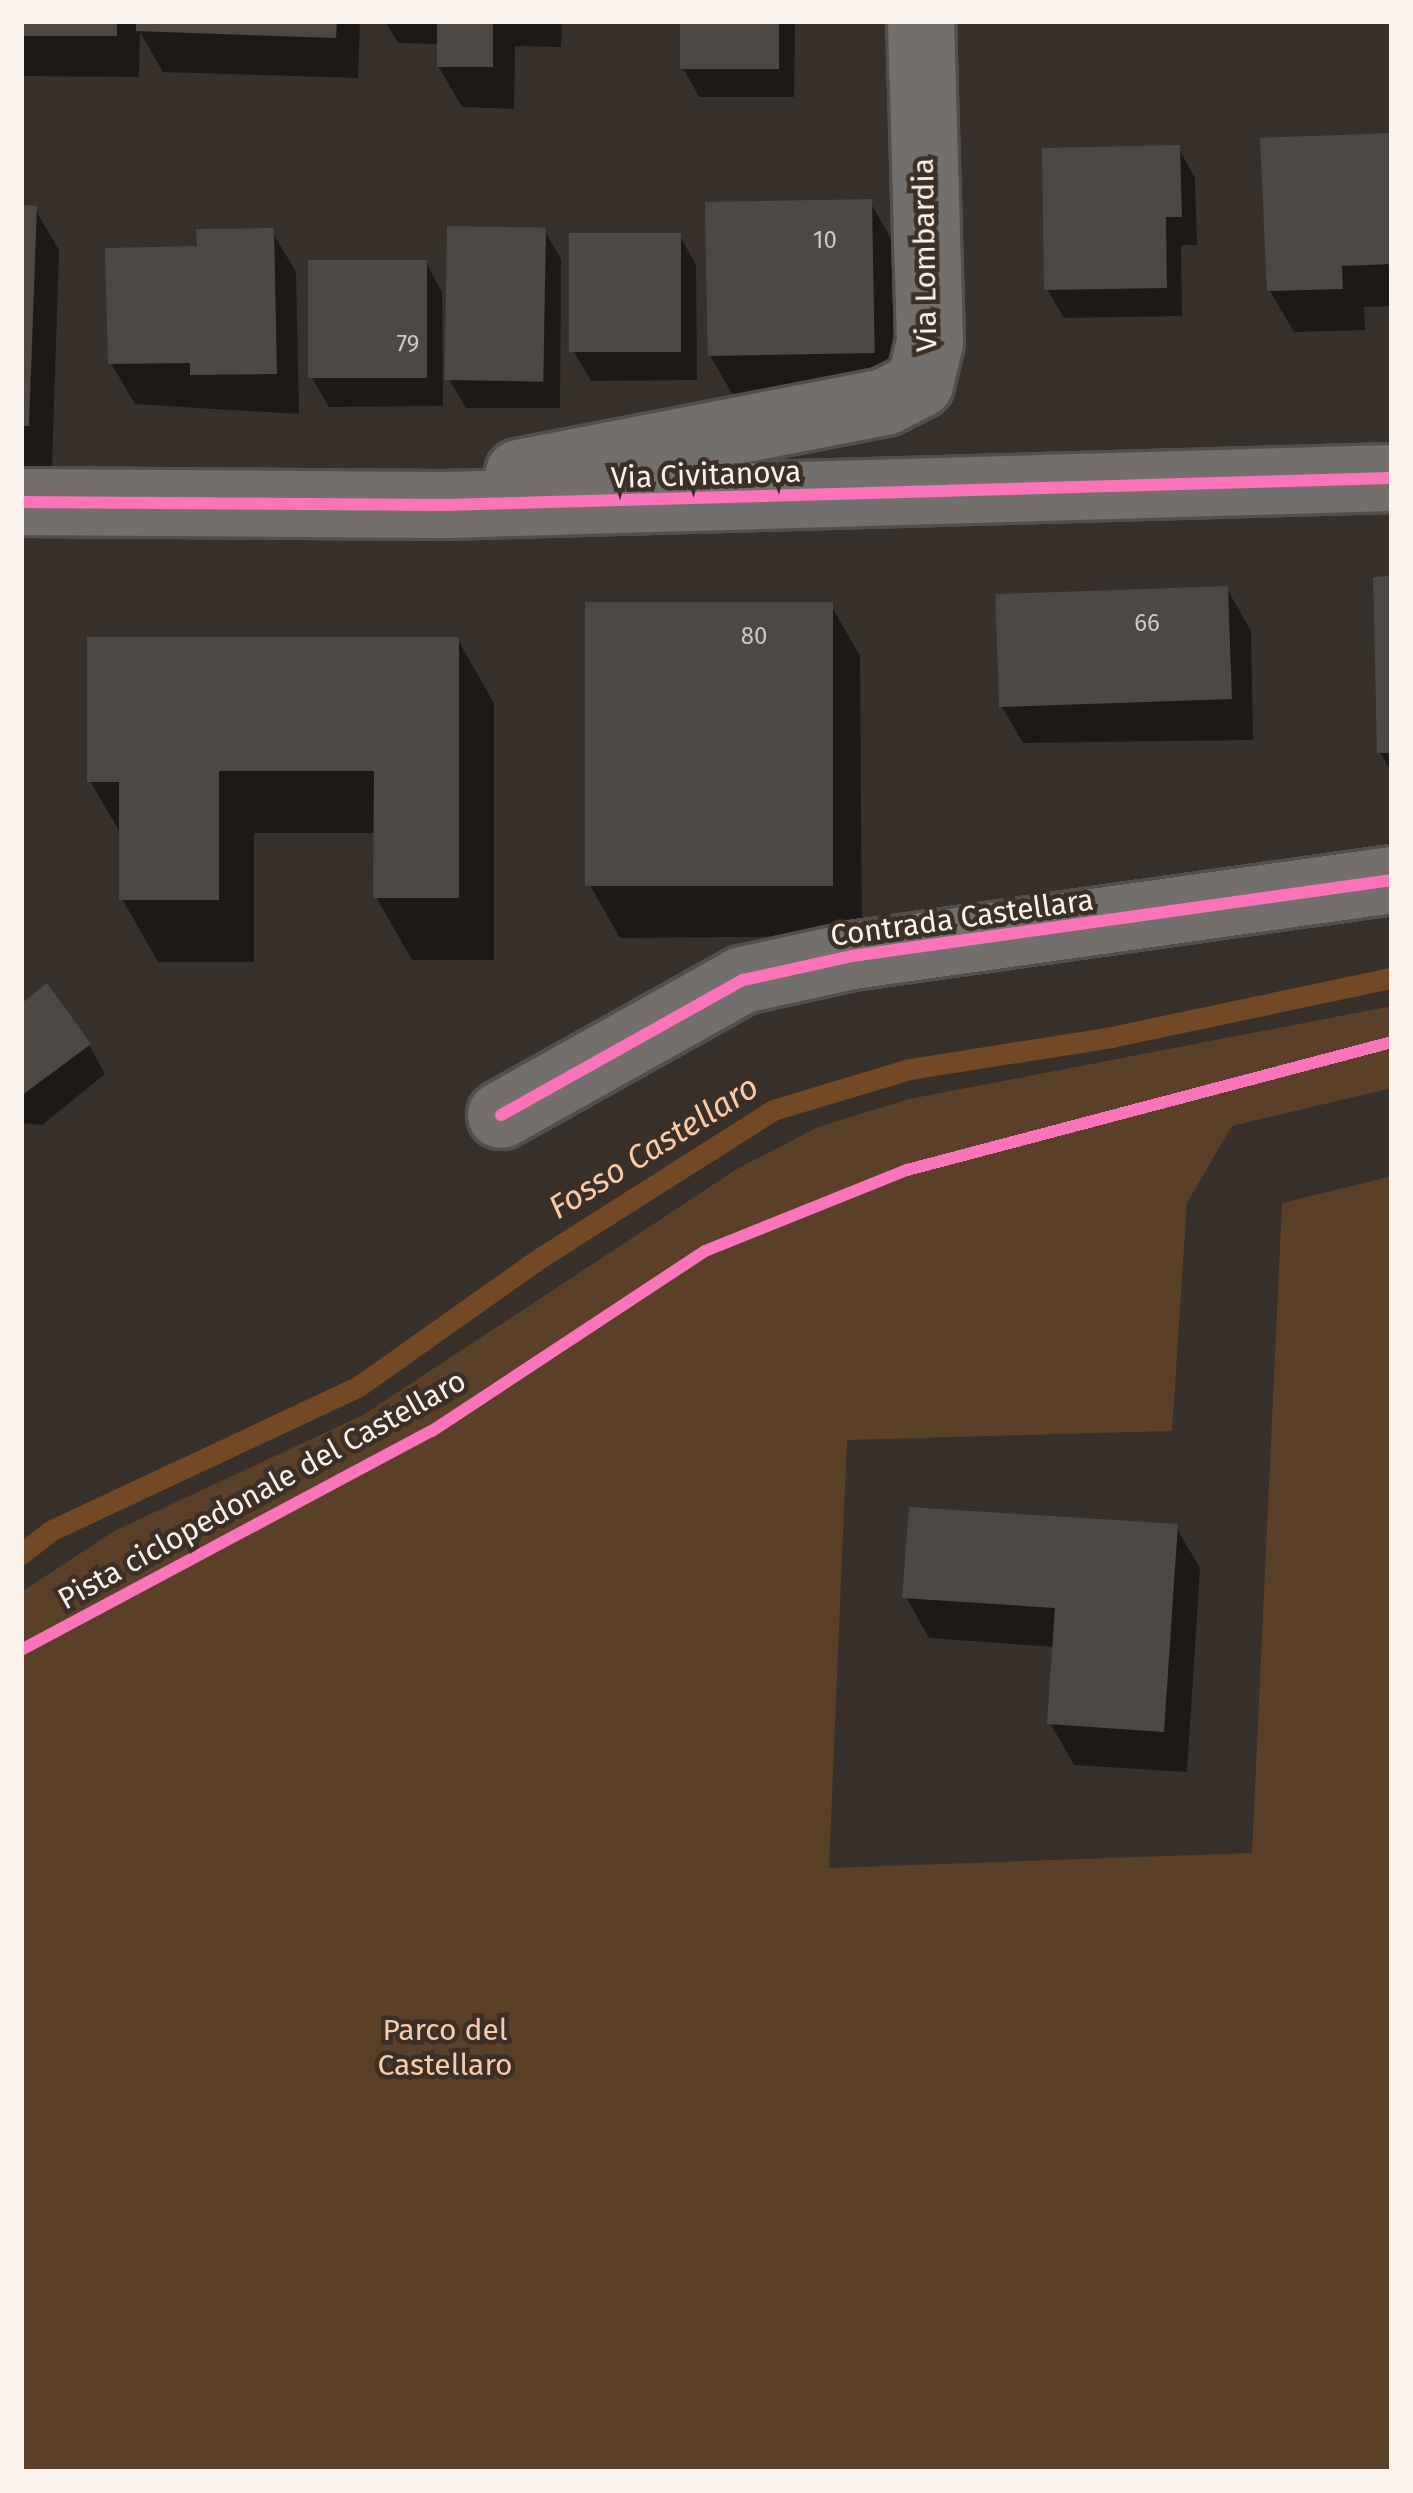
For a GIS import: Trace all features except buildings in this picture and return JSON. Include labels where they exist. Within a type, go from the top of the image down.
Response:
[{"type":"street","name":"Via Lombardia","points":[[21,502],[444,505],[519,473],[672,471],[885,402],[920,383],[930,342],[921,21]]},
{"type":"street","name":"Via Civitanova","points":[[672,471],[1392,478]]},
{"type":"street","name":"Contrada Castellara","points":[[501,1115],[743,980],[852,956],[1392,880]]},
{"type":"green space","name":"Parco del Castellaro","points":[[1392,1006],[1392,1088],[1232,1126],[1187,1203],[1172,1431],[847,1440],[829,1868],[1252,1853],[1282,1203],[1392,1176],[1392,2472],[21,2472],[21,1592],[116,1530],[363,1415],[737,1169],[818,1127],[909,1099]]},
{"type":"waterway","name":"Fosso Castellaro","points":[[21,1554],[50,1531],[359,1386],[540,1258],[773,1110],[910,1069],[1111,1037],[1392,978]]},
{"type":"cycle path","points":[[21,502],[444,505],[1392,478]]},
{"type":"cycle path","points":[[501,1115],[743,980],[852,956],[1392,880]]},
{"type":"cycle path","name":"Pista ciclopedonale del Castellaro","points":[[21,1650],[432,1431],[705,1251],[907,1170],[1392,1042]]}]
